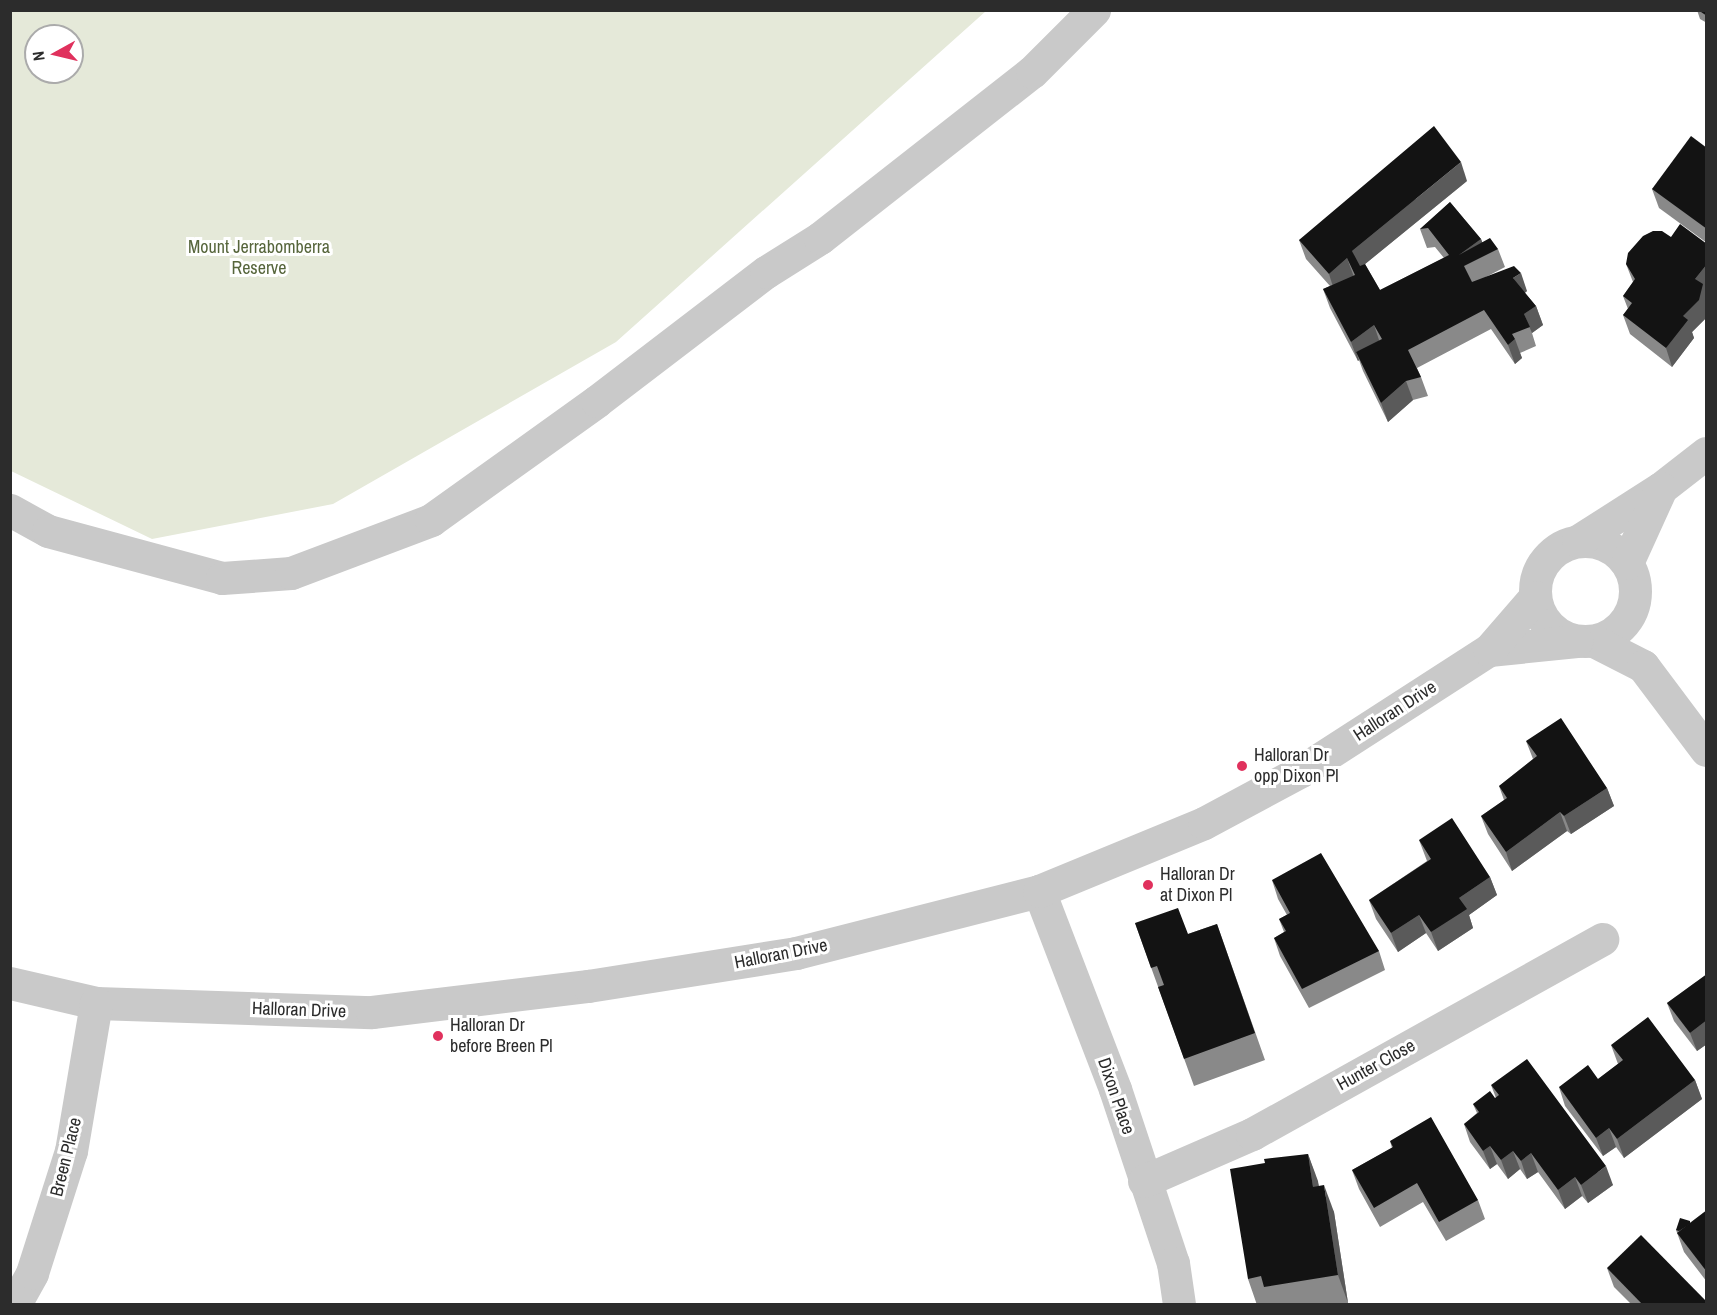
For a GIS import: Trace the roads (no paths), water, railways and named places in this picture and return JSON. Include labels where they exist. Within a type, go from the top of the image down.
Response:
[{"type":"street","points":[[10,510],[48,531],[222,578],[291,573],[431,520],[597,401],[766,272],[820,238],[1032,72],[1094,10]]},
{"type":"street","points":[[1643,666],[1549,626],[1535,597],[1541,567],[1563,545],[1578,541],[1661,488],[1707,453]]},
{"type":"street","points":[[1627,562],[1661,488]]},
{"type":"street","points":[[1578,541],[1605,544],[1627,562],[1636,591],[1632,612],[1643,666],[1707,750]]},
{"type":"street","name":"Halloran Drive","points":[[10,983],[96,1003],[372,1012],[588,986],[796,953],[1039,891],[1204,823],[1301,771],[1489,650],[1535,597]]},
{"type":"street","points":[[1585,641],[1610,636],[1632,612]]},
{"type":"street","name":"Halloran Drive","points":[[1489,650],[1585,641]]},
{"type":"street","name":"Dixon Place","points":[[1039,891],[1115,1089],[1173,1263],[1179,1305]]},
{"type":"street","name":"Hunter Close","points":[[1144,1181],[1252,1134],[1602,939]]},
{"type":"street","name":"Breen Place","points":[[15,1305],[32,1273],[71,1151],[96,1003]]},
{"type":"place","name":"Halloran Dr opp Dixon Pl","points":[[1242,766]]},
{"type":"place","name":"Halloran Dr at Dixon Pl","points":[[1148,885]]},
{"type":"place","name":"Halloran Dr before Breen Pl","points":[[438,1036]]},
{"type":"park label","name":"Mount Jerrabomberra Reserve","points":[[259,258]]}]
